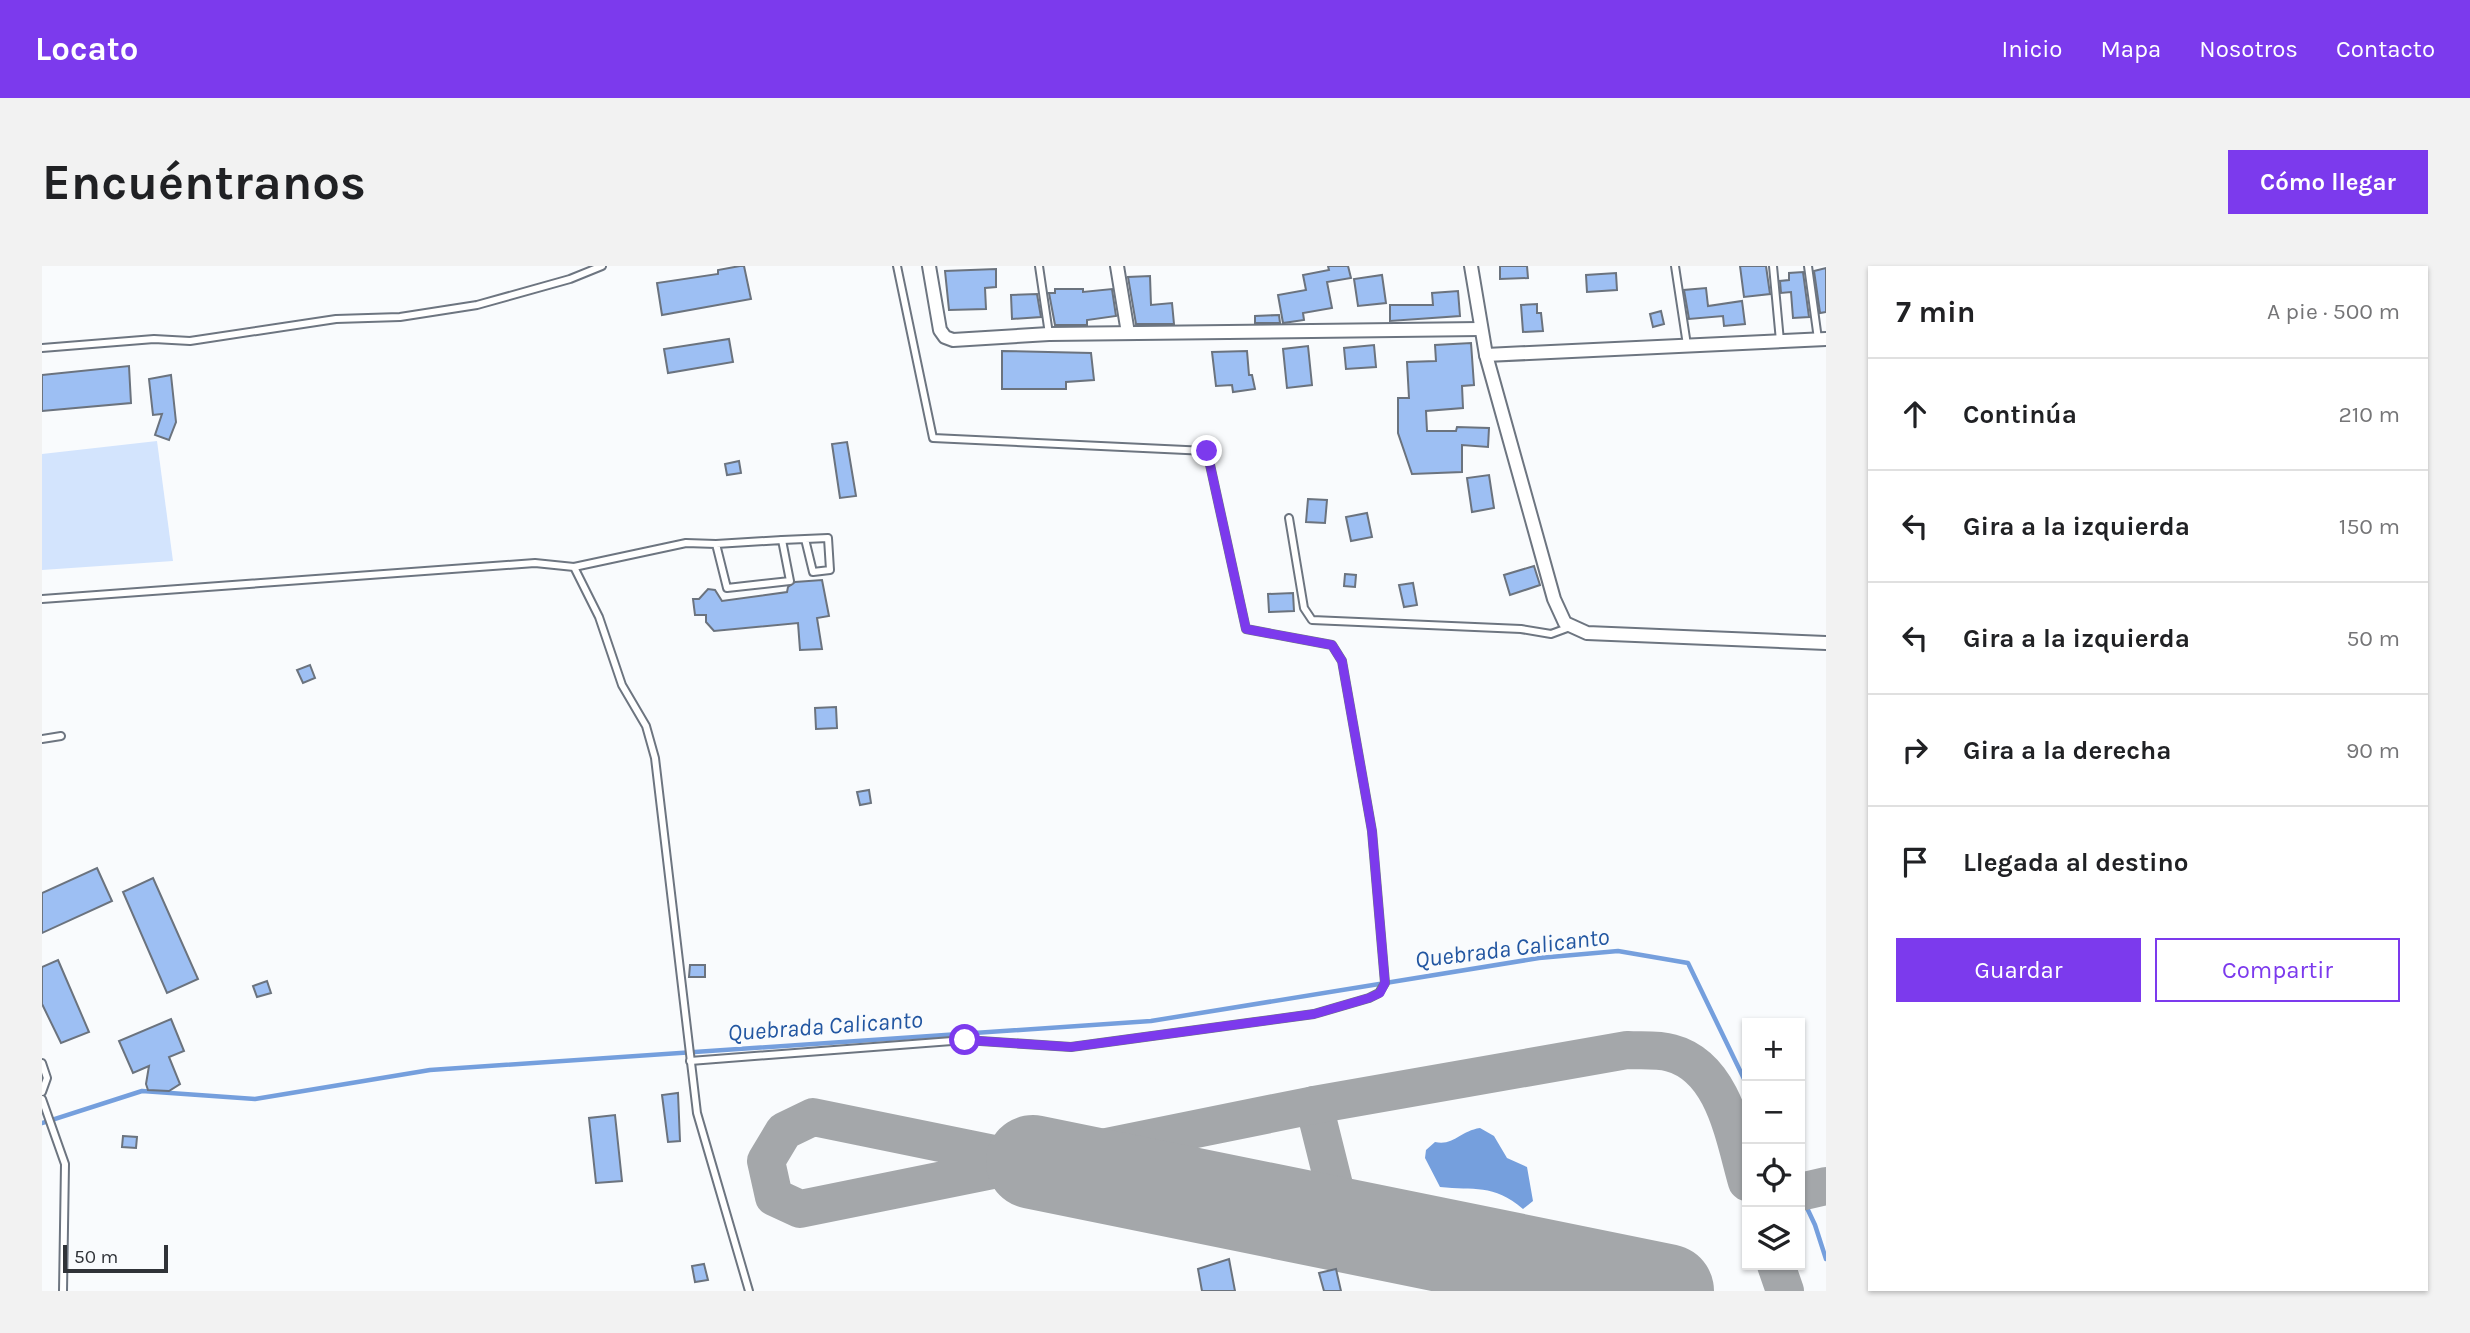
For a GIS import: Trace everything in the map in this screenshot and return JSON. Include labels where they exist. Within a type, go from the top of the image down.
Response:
[{"type":"street","points":[[929,266],[940,330],[945,337],[953,340],[1049,334],[1480,329]]},
{"type":"street","points":[[1117,266],[1128,333]]},
{"type":"street","points":[[1471,266],[1486,355],[1554,599],[1565,623],[1587,633],[1826,643]]},
{"type":"street","points":[[1486,355],[1822,339]]},
{"type":"lane","points":[[42,348],[154,339],[190,341],[336,320],[400,317],[464,307],[570,279],[602,266]]},
{"type":"lane","points":[[690,1061],[965,1040],[1071,1047],[1314,1014],[1369,998],[1380,993],[1385,983],[1372,831],[1342,661],[1332,645],[1246,629],[1207,451],[933,438],[897,266]]},
{"type":"lane","points":[[1039,266],[1049,334]]},
{"type":"lane","points":[[1675,266],[1687,345]]},
{"type":"lane","points":[[1773,266],[1780,341]]},
{"type":"lane","points":[[1808,266],[1822,339]]},
{"type":"lane","points":[[1289,518],[1304,608],[1312,620],[1521,629],[1551,634],[1572,626]]},
{"type":"lane","points":[[42,599],[535,563],[574,568],[686,543],[828,538],[830,570],[813,572],[804,539]]},
{"type":"lane","points":[[716,544],[727,588],[753,587],[790,581],[782,540]]},
{"type":"lane","points":[[574,568],[599,617],[622,685],[646,726],[655,758],[697,1113],[749,1291]]},
{"type":"lane","points":[[42,739],[61,736]]},
{"type":"lane","points":[[42,1063],[47,1078],[42,1092]]},
{"type":"lane","points":[[42,1099],[65,1164],[63,1291]]},
{"type":"shaded area","points":[[157,441],[173,561],[42,570],[42,454]]},
{"type":"water","points":[[1480,1128],[1494,1136],[1507,1158],[1527,1167],[1533,1201],[1523,1209],[1493,1192],[1440,1187],[1425,1158],[1426,1150],[1435,1142],[1447,1142]]},
{"type":"building","points":[[744,266],[751,299],[662,315],[657,283],[718,274],[718,270]]},
{"type":"building","points":[[1328,266],[1348,266],[1351,278],[1327,282],[1332,308],[1303,313],[1304,320],[1283,323],[1278,295],[1306,290],[1303,275],[1329,270]]},
{"type":"building","points":[[1500,266],[1527,266],[1528,278],[1500,279]]},
{"type":"building","points":[[1740,266],[1766,266],[1770,294],[1744,297]]},
{"type":"building","points":[[1826,268],[1826,312],[1820,313],[1814,271]]},
{"type":"building","points":[[996,269],[996,287],[985,288],[986,309],[949,310],[945,271]]},
{"type":"building","points":[[1803,272],[1809,317],[1793,318],[1791,292],[1781,293],[1780,281],[1789,280],[1789,273]]},
{"type":"building","points":[[1616,273],[1617,290],[1587,292],[1586,275]]},
{"type":"building","points":[[1382,275],[1386,303],[1358,306],[1354,279]]},
{"type":"building","points":[[1150,276],[1151,305],[1172,303],[1174,324],[1136,324],[1128,277]]},
{"type":"building","points":[[1706,288],[1708,306],[1742,301],[1745,324],[1724,326],[1723,316],[1689,319],[1684,290]]},
{"type":"building","points":[[1055,289],[1083,289],[1083,292],[1112,289],[1116,316],[1087,320],[1087,325],[1055,325],[1049,293],[1055,293]]},
{"type":"building","points":[[1458,291],[1460,316],[1390,321],[1390,305],[1433,305],[1432,293]]},
{"type":"building","points":[[1037,294],[1041,317],[1012,319],[1011,295]]},
{"type":"building","points":[[1537,304],[1543,331],[1523,332],[1521,305]]},
{"type":"building","points":[[1661,311],[1664,324],[1653,327],[1650,314]]},
{"type":"building","points":[[1279,315],[1280,323],[1255,323],[1255,316]]},
{"type":"building","points":[[729,339],[733,362],[668,373],[664,349]]},
{"type":"building","points":[[1471,343],[1474,385],[1462,386],[1463,408],[1426,411],[1427,431],[1456,431],[1457,427],[1489,428],[1488,447],[1462,445],[1462,472],[1412,474],[1398,433],[1398,398],[1409,398],[1407,362],[1436,361],[1435,345]]},
{"type":"building","points":[[1374,345],[1376,367],[1346,369],[1344,348]]},
{"type":"building","points":[[1308,346],[1312,385],[1287,388],[1283,349]]},
{"type":"building","points":[[1002,351],[1091,353],[1094,380],[1066,382],[1066,389],[1002,389]]},
{"type":"building","points":[[1247,351],[1249,375],[1252,375],[1255,389],[1233,392],[1232,385],[1216,386],[1212,352]]},
{"type":"building","points":[[129,366],[131,403],[42,411],[42,375]]},
{"type":"building","points":[[171,375],[176,422],[169,440],[155,435],[162,414],[153,415],[149,379]]},
{"type":"building","points":[[847,442],[856,496],[840,498],[832,444]]},
{"type":"building","points":[[739,461],[741,473],[727,475],[725,464]]},
{"type":"building","points":[[1489,475],[1494,508],[1472,512],[1467,478]]},
{"type":"building","points":[[1308,499],[1327,500],[1325,523],[1306,522]]},
{"type":"building","points":[[1367,513],[1372,537],[1351,541],[1346,517]]},
{"type":"building","points":[[1534,566],[1540,585],[1510,595],[1504,575]]},
{"type":"building","points":[[1345,574],[1356,575],[1355,587],[1344,586]]},
{"type":"building","points":[[822,580],[829,616],[817,618],[822,649],[800,650],[798,623],[714,631],[706,622],[706,615],[695,615],[693,599],[699,599],[708,589],[715,590],[722,601],[787,592],[788,587],[795,582]]},
{"type":"building","points":[[1413,583],[1417,605],[1404,607],[1399,585]]},
{"type":"building","points":[[1293,593],[1294,611],[1269,612],[1268,594]]},
{"type":"building","points":[[310,665],[315,678],[303,683],[297,670]]},
{"type":"building","points":[[836,707],[837,728],[816,729],[815,708]]},
{"type":"building","points":[[869,790],[871,803],[860,805],[857,792]]},
{"type":"building","points":[[97,868],[112,901],[42,933],[42,893]]},
{"type":"building","points":[[153,878],[198,979],[167,993],[123,892]]},
{"type":"building","points":[[58,960],[89,1032],[61,1043],[42,1004],[42,967]]},
{"type":"building","points":[[690,965],[705,965],[705,977],[689,977]]},
{"type":"building","points":[[267,981],[271,993],[257,997],[253,986]]},
{"type":"building","points":[[171,1019],[184,1051],[169,1057],[180,1084],[169,1091],[148,1090],[146,1084],[149,1066],[133,1073],[119,1041]]},
{"type":"building","points":[[678,1093],[680,1141],[668,1142],[662,1095]]},
{"type":"building","points":[[615,1115],[622,1181],[596,1183],[589,1118]]},
{"type":"building","points":[[123,1136],[137,1137],[136,1148],[122,1147]]},
{"type":"building","points":[[1229,1259],[1235,1291],[1202,1291],[1198,1269]]},
{"type":"building","points":[[704,1264],[708,1280],[695,1282],[692,1266]]},
{"type":"building","points":[[1336,1269],[1341,1291],[1324,1291],[1319,1273]]},
{"type":"waterway","name":"Quebrada Calicanto","points":[[42,1123],[142,1091],[255,1099],[430,1070],[1151,1021],[1539,958],[1618,951],[1688,963],[1745,1081]]},
{"type":"waterway","name":"Quebrada Calicanto","points":[[1805,1204],[1826,1259]]},
{"type":"taxiway","points":[[1033,1162],[1314,1105],[1627,1050],[1649,1050],[1671,1053],[1689,1061],[1703,1073],[1724,1106],[1742,1164]]},
{"type":"taxiway","points":[[1314,1105],[1344,1225]]},
{"type":"taxiway","points":[[813,1117],[1033,1162],[800,1209],[774,1197],[766,1161],[784,1131],[813,1117]]},
{"type":"taxiway","points":[[1805,1191],[1826,1186]]},
{"type":"taxiway","points":[[1778,1270],[1785,1291]]},
{"type":"runway","points":[[1033,1162],[1667,1291]]},
{"type":"route","points":[[965,1040],[1071,1047],[1314,1014],[1369,998],[1380,993],[1385,983],[1372,831],[1342,661],[1332,645],[1246,629],[1207,451]]}]
